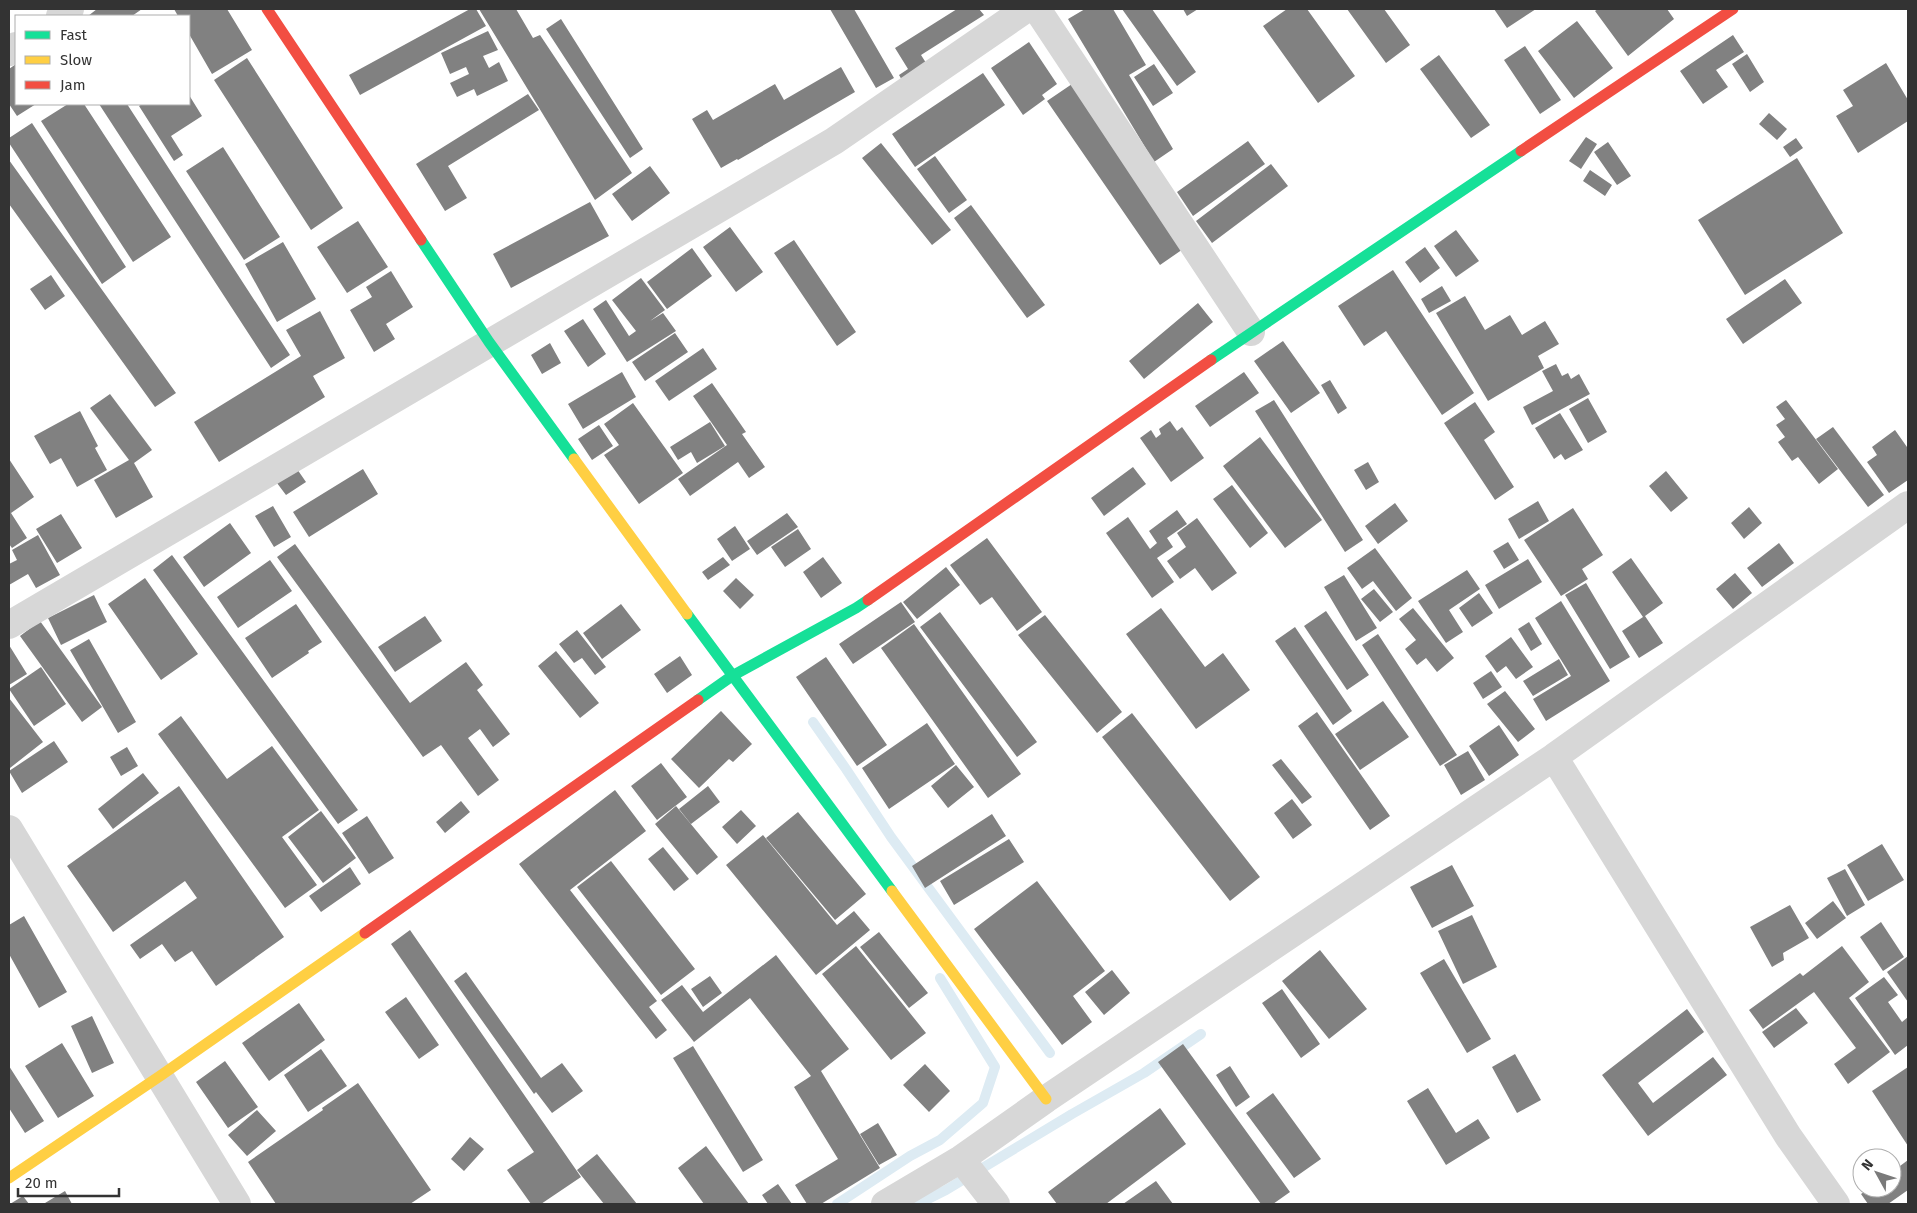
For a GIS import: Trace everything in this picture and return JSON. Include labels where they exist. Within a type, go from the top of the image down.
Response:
[{"type":"street","points":[[267,9],[489,342],[732,676],[1046,1099]]},
{"type":"street","points":[[9,625],[834,141],[1026,9]]},
{"type":"street","points":[[1037,9],[1251,332]]},
{"type":"street","points":[[9,1178],[160,1076],[732,676],[856,608],[1251,332],[1734,9]]},
{"type":"street","points":[[885,1204],[961,1159],[1046,1099],[1554,757],[1908,505]]},
{"type":"street","points":[[1554,757],[1788,1136],[1836,1204]]},
{"type":"street","points":[[9,829],[237,1204]]},
{"type":"street","points":[[961,1159],[996,1204]]},
{"type":"building","points":[[97,9],[142,9],[133,15],[89,15]]},
{"type":"building","points":[[174,9],[227,9],[252,50],[212,74],[190,36],[190,15],[177,15]]},
{"type":"building","points":[[470,9],[476,9],[486,26],[360,95],[349,75]]},
{"type":"building","points":[[479,9],[516,9],[533,38],[540,35],[632,173],[595,200]]},
{"type":"building","points":[[830,9],[854,9],[894,78],[876,88]]},
{"type":"building","points":[[957,9],[979,9],[984,15],[921,55],[928,66],[903,82],[899,75],[908,69],[895,48]]},
{"type":"building","points":[[1085,9],[1113,9],[1146,65],[1129,75],[1173,149],[1154,162],[1068,19]]},
{"type":"building","points":[[1122,9],[1152,9],[1196,72],[1177,86]]},
{"type":"building","points":[[1183,9],[1198,9],[1187,16]]},
{"type":"building","points":[[1287,9],[1307,9],[1355,76],[1318,103],[1263,26]]},
{"type":"building","points":[[1347,9],[1384,9],[1410,45],[1386,63]]},
{"type":"building","points":[[1494,9],[1536,9],[1507,28]]},
{"type":"building","points":[[1598,9],[1667,9],[1674,19],[1628,56],[1595,11]]},
{"type":"building","points":[[561,19],[643,149],[630,158],[546,29]]},
{"type":"building","points":[[1577,21],[1613,68],[1574,98],[1538,51]]},
{"type":"building","points":[[488,31],[498,50],[483,56],[489,68],[499,62],[508,81],[477,96],[474,89],[457,97],[450,83],[469,74],[466,67],[450,74],[441,53]]},
{"type":"building","points":[[1733,35],[1744,52],[1716,70],[1728,87],[1703,104],[1680,71]]},
{"type":"building","points":[[1029,42],[1057,84],[1042,95],[1045,99],[1023,115],[991,68]]},
{"type":"building","points":[[1525,46],[1561,100],[1540,114],[1504,60]]},
{"type":"building","points":[[1747,54],[1764,82],[1750,92],[1732,64]]},
{"type":"building","points":[[1439,55],[1490,125],[1471,138],[1420,69]]},
{"type":"building","points":[[247,58],[343,208],[311,230],[214,80]]},
{"type":"building","points":[[1886,63],[1908,100],[1908,121],[1858,153],[1836,116],[1853,106],[1843,90]]},
{"type":"building","points":[[1154,64],[1173,93],[1153,106],[1134,77]]},
{"type":"building","points":[[15,65],[15,105],[34,105],[17,116],[9,104],[9,69]]},
{"type":"building","points":[[841,67],[855,92],[721,168],[692,119],[707,110],[713,120],[775,84],[784,100]]},
{"type":"building","points":[[983,73],[1005,105],[915,167],[892,134]]},
{"type":"building","points":[[1072,84],[1186,247],[1160,265],[1047,101]]},
{"type":"building","points":[[528,94],[539,110],[448,166],[467,198],[445,211],[416,164]]},
{"type":"building","points":[[190,97],[202,116],[171,136],[183,155],[174,161],[139,106],[190,105]]},
{"type":"building","points":[[66,105],[85,105],[171,237],[133,262],[41,121]]},
{"type":"building","points":[[100,105],[128,105],[290,355],[271,368]]},
{"type":"building","points":[[1769,113],[1787,129],[1777,140],[1759,124]]},
{"type":"building","points":[[32,123],[126,267],[102,284],[9,143],[9,138]]},
{"type":"building","points":[[1586,137],[1597,144],[1581,169],[1569,161]]},
{"type":"building","points":[[1796,138],[1803,148],[1790,157],[1783,147]]},
{"type":"building","points":[[1248,141],[1265,164],[1193,216],[1177,192]]},
{"type":"building","points":[[1608,142],[1631,176],[1617,185],[1594,152]]},
{"type":"building","points":[[881,143],[951,230],[932,245],[862,158]]},
{"type":"building","points":[[223,147],[280,237],[244,260],[186,171]]},
{"type":"building","points":[[935,156],[967,200],[949,213],[917,169]]},
{"type":"building","points":[[1797,158],[1843,233],[1745,295],[1698,220]]},
{"type":"building","points":[[9,160],[176,393],[155,407],[9,204]]},
{"type":"building","points":[[1271,164],[1288,186],[1212,243],[1196,221]]},
{"type":"building","points":[[650,166],[670,193],[632,221],[612,194]]},
{"type":"building","points":[[1590,170],[1612,185],[1605,196],[1583,181]]},
{"type":"building","points":[[590,202],[609,236],[511,288],[493,254]]},
{"type":"building","points":[[971,205],[1045,305],[1027,318],[954,218]]},
{"type":"building","points":[[358,221],[388,267],[347,293],[317,247]]},
{"type":"building","points":[[730,227],[763,272],[736,292],[703,247]]},
{"type":"building","points":[[1456,230],[1479,261],[1456,277],[1434,246]]},
{"type":"building","points":[[794,240],[856,332],[837,346],[774,253]]},
{"type":"building","points":[[283,242],[316,299],[277,322],[245,264]]},
{"type":"building","points":[[1425,247],[1440,268],[1420,283],[1405,262]]},
{"type":"building","points":[[692,248],[712,276],[667,309],[647,282]]},
{"type":"building","points":[[1393,270],[1474,393],[1442,415],[1386,331],[1364,346],[1338,306]]},
{"type":"building","points":[[391,271],[413,307],[386,324],[395,339],[374,352],[350,310],[372,297],[366,287]]},
{"type":"building","points":[[51,275],[65,296],[45,310],[30,289]]},
{"type":"building","points":[[641,278],[665,310],[650,321],[663,313],[676,331],[627,362],[593,309],[606,300],[629,336],[636,331],[612,300]]},
{"type":"building","points":[[1785,279],[1802,303],[1743,344],[1726,319]]},
{"type":"building","points":[[1442,286],[1451,301],[1429,313],[1421,299]]},
{"type":"building","points":[[1465,296],[1485,330],[1510,315],[1522,335],[1545,321],[1559,344],[1538,356],[1544,368],[1488,401],[1436,313]]},
{"type":"building","points":[[1198,303],[1213,322],[1144,379],[1129,361]]},
{"type":"building","points":[[320,311],[345,358],[313,376],[325,397],[219,462],[194,422],[301,356],[286,330]]},
{"type":"building","points":[[583,319],[606,354],[588,367],[564,331]]},
{"type":"building","points":[[675,333],[688,352],[645,381],[632,362]]},
{"type":"building","points":[[1283,341],[1320,393],[1291,413],[1254,361]]},
{"type":"building","points":[[550,343],[561,363],[542,374],[531,355]]},
{"type":"building","points":[[703,348],[717,369],[669,401],[655,381]]},
{"type":"building","points":[[1556,364],[1562,376],[1568,373],[1571,379],[1579,374],[1590,394],[1532,425],[1523,407],[1553,391],[1542,371]]},
{"type":"building","points":[[622,372],[636,397],[583,429],[568,404]]},
{"type":"building","points":[[1244,372],[1259,393],[1210,427],[1195,406]]},
{"type":"building","points":[[1330,380],[1347,408],[1338,414],[1321,385]]},
{"type":"building","points":[[712,383],[746,432],[742,434],[765,467],[749,478],[738,462],[690,496],[678,479],[727,445],[693,396]]},
{"type":"building","points":[[110,394],[152,450],[134,463],[153,497],[116,518],[94,480],[129,460],[90,408]]},
{"type":"building","points":[[1588,398],[1607,432],[1588,443],[1569,409]]},
{"type":"building","points":[[1274,400],[1363,540],[1345,552],[1255,411]]},
{"type":"building","points":[[1786,400],[1838,469],[1819,484],[1798,457],[1792,461],[1778,442],[1785,437],[1776,425],[1785,419],[1776,407]]},
{"type":"building","points":[[1475,402],[1495,432],[1484,440],[1514,487],[1495,500],[1444,423]]},
{"type":"building","points":[[633,403],[683,473],[639,504],[604,455],[619,445],[604,424]]},
{"type":"building","points":[[80,411],[98,446],[95,448],[107,470],[77,487],[61,458],[50,464],[34,436]]},
{"type":"building","points":[[1560,413],[1583,450],[1565,460],[1561,454],[1554,459],[1535,428]]},
{"type":"building","points":[[1170,421],[1177,431],[1182,427],[1204,458],[1171,482],[1140,438],[1151,430],[1156,438],[1161,434],[1159,429]]},
{"type":"building","points":[[710,422],[725,446],[697,463],[691,452],[678,460],[670,447]]},
{"type":"building","points":[[599,425],[613,446],[592,460],[578,439]]},
{"type":"building","points":[[1833,427],[1884,495],[1868,507],[1816,439]]},
{"type":"building","points":[[1895,430],[1907,447],[1908,445],[1908,480],[1889,493],[1867,462],[1877,455],[1872,447]]},
{"type":"building","points":[[1260,437],[1322,520],[1285,548],[1223,466]]},
{"type":"building","points":[[9,459],[34,497],[11,513],[27,538],[12,548],[9,544]]},
{"type":"building","points":[[1368,462],[1379,482],[1366,490],[1354,470]]},
{"type":"building","points":[[1133,467],[1146,484],[1104,516],[1091,498]]},
{"type":"building","points":[[297,469],[306,482],[286,495],[277,483]]},
{"type":"building","points":[[363,469],[378,494],[309,537],[293,512]]},
{"type":"building","points":[[1666,471],[1688,498],[1671,512],[1649,486]]},
{"type":"building","points":[[1232,485],[1268,533],[1250,548],[1213,499]]},
{"type":"building","points":[[1538,501],[1549,521],[1519,539],[1508,519]]},
{"type":"building","points":[[1395,503],[1408,521],[1378,544],[1365,526]]},
{"type":"building","points":[[273,506],[291,537],[274,547],[255,516]]},
{"type":"building","points":[[1749,507],[1762,523],[1744,539],[1731,523]]},
{"type":"building","points":[[1573,508],[1603,555],[1582,569],[1588,579],[1561,596],[1524,540]]},
{"type":"building","points":[[1177,510],[1187,524],[1167,538],[1173,547],[1157,558],[1174,582],[1152,598],[1106,533],[1128,517],[1150,549],[1157,543],[1149,531]]},
{"type":"building","points":[[787,513],[798,527],[757,555],[747,541]]},
{"type":"building","points":[[61,514],[82,548],[57,563],[36,529]]},
{"type":"building","points":[[1197,518],[1237,573],[1212,591],[1195,568],[1180,579],[1167,561],[1186,547],[1177,533]]},
{"type":"building","points":[[230,523],[251,553],[204,587],[183,557]]},
{"type":"building","points":[[735,526],[750,549],[732,561],[717,539]]},
{"type":"building","points":[[798,529],[811,549],[785,567],[771,547]]},
{"type":"building","points":[[38,535],[60,575],[36,588],[28,574],[9,585],[9,564],[17,560],[12,550]]},
{"type":"building","points":[[987,538],[1042,612],[1017,631],[992,597],[980,605],[950,565]]},
{"type":"building","points":[[1508,542],[1519,560],[1504,569],[1493,551]]},
{"type":"building","points":[[1779,543],[1794,563],[1762,587],[1747,568]]},
{"type":"building","points":[[295,544],[410,703],[466,662],[483,685],[477,690],[510,734],[493,747],[480,729],[468,738],[499,780],[478,796],[441,745],[423,757],[277,557]]},
{"type":"building","points":[[1375,548],[1412,598],[1396,611],[1373,581],[1362,589],[1347,568]]},
{"type":"building","points":[[172,555],[358,810],[338,824],[153,570]]},
{"type":"building","points":[[723,557],[730,565],[708,580],[702,572]]},
{"type":"building","points":[[823,557],[842,583],[821,598],[803,572]]},
{"type":"building","points":[[1631,558],[1663,603],[1645,616],[1663,643],[1639,658],[1622,631],[1643,617],[1612,572]]},
{"type":"building","points":[[1528,559],[1542,582],[1499,609],[1485,585]]},
{"type":"building","points":[[270,560],[292,591],[238,628],[217,597]]},
{"type":"building","points":[[946,567],[960,585],[917,619],[903,602]]},
{"type":"building","points":[[1467,570],[1480,589],[1449,610],[1463,632],[1446,643],[1418,601]]},
{"type":"building","points":[[1735,573],[1752,593],[1733,609],[1716,589]]},
{"type":"building","points":[[1344,575],[1377,628],[1356,641],[1324,587]]},
{"type":"building","points":[[145,578],[198,654],[161,680],[108,604]]},
{"type":"building","points":[[736,578],[754,595],[740,609],[723,591]]},
{"type":"building","points":[[1586,583],[1630,657],[1610,669],[1565,595]]},
{"type":"building","points":[[1374,589],[1393,612],[1380,622],[1361,599]]},
{"type":"building","points":[[1479,593],[1493,613],[1472,627],[1459,608]]},
{"type":"building","points":[[94,595],[107,622],[61,645],[48,618]]},
{"type":"building","points":[[1561,601],[1610,681],[1546,721],[1533,699],[1571,676],[1535,618]]},
{"type":"building","points":[[901,602],[915,622],[853,664],[839,644]]},
{"type":"building","points":[[296,604],[322,642],[272,678],[245,638]]},
{"type":"building","points":[[621,604],[641,630],[602,659],[583,633]]},
{"type":"building","points":[[1161,608],[1205,667],[1223,653],[1250,690],[1196,729],[1126,634]]},
{"type":"building","points":[[1413,608],[1454,658],[1437,672],[1426,658],[1417,665],[1405,649],[1416,640],[1399,619]]},
{"type":"building","points":[[1326,611],[1369,675],[1347,690],[1304,626]]},
{"type":"building","points":[[940,612],[1037,742],[1017,757],[920,627]]},
{"type":"building","points":[[1045,615],[1122,712],[1097,733],[1018,635]]},
{"type":"building","points":[[425,616],[442,641],[395,672],[378,647]]},
{"type":"building","points":[[40,621],[102,707],[82,722],[20,636]]},
{"type":"building","points":[[1529,622],[1542,644],[1531,651],[1518,629]]},
{"type":"building","points":[[914,624],[1021,774],[988,798],[881,648]]},
{"type":"building","points":[[1295,627],[1352,711],[1333,725],[1275,641]]},
{"type":"building","points":[[577,630],[606,667],[595,675],[582,658],[574,663],[559,644]]},
{"type":"building","points":[[1378,634],[1457,755],[1440,766],[1362,645]]},
{"type":"building","points":[[1511,637],[1533,667],[1516,679],[1506,666],[1497,673],[1485,656]]},
{"type":"building","points":[[89,639],[136,722],[118,733],[70,650]]},
{"type":"building","points":[[9,645],[27,674],[9,685]]},
{"type":"building","points":[[556,651],[599,703],[580,718],[538,666]]},
{"type":"building","points":[[680,656],[692,675],[667,693],[654,674]]},
{"type":"building","points":[[826,657],[887,745],[857,766],[796,677]]},
{"type":"building","points":[[1559,659],[1568,675],[1533,696],[1523,681]]},
{"type":"building","points":[[41,667],[66,704],[34,726],[9,689]]},
{"type":"building","points":[[1491,671],[1502,687],[1483,699],[1473,683]]},
{"type":"building","points":[[1505,691],[1535,729],[1518,742],[1487,704]]},
{"type":"building","points":[[9,698],[43,742],[10,768],[9,767]]},
{"type":"building","points":[[1383,701],[1409,737],[1360,770],[1335,734]]},
{"type":"building","points":[[721,711],[752,744],[733,762],[729,759],[699,788],[671,759]]},
{"type":"building","points":[[1317,712],[1390,816],[1370,830],[1298,726]]},
{"type":"building","points":[[1132,713],[1260,877],[1230,901],[1102,737]]},
{"type":"building","points":[[181,716],[227,779],[272,746],[319,810],[282,837],[317,885],[285,908],[158,734]]},
{"type":"building","points":[[927,723],[955,764],[889,809],[862,768]]},
{"type":"building","points":[[1499,725],[1519,755],[1489,776],[1469,746]]},
{"type":"building","points":[[54,741],[68,762],[22,793],[9,771]]},
{"type":"building","points":[[127,747],[138,766],[121,776],[110,757]]},
{"type":"building","points":[[1468,751],[1485,780],[1461,795],[1444,765]]},
{"type":"building","points":[[1281,759],[1312,797],[1302,804],[1272,765]]},
{"type":"building","points":[[661,763],[687,797],[657,820],[631,786]]},
{"type":"building","points":[[956,765],[974,787],[948,808],[931,786]]},
{"type":"building","points":[[143,773],[159,793],[113,829],[98,809]]},
{"type":"building","points":[[179,786],[284,937],[216,986],[192,951],[175,962],[162,944],[140,959],[130,945],[197,898],[185,881],[113,932],[67,866]]},
{"type":"building","points":[[708,786],[720,802],[691,824],[679,809]]},
{"type":"building","points":[[615,790],[646,831],[570,890],[657,1001],[649,1007],[667,1030],[656,1039],[519,864]]},
{"type":"building","points":[[1292,799],[1312,825],[1293,839],[1274,813]]},
{"type":"building","points":[[461,801],[470,812],[445,833],[436,822]]},
{"type":"building","points":[[676,806],[718,857],[697,875],[655,824]]},
{"type":"building","points":[[741,810],[756,826],[737,844],[722,827]]},
{"type":"building","points":[[321,811],[356,858],[323,883],[288,837]]},
{"type":"building","points":[[798,812],[866,894],[835,920],[766,838]]},
{"type":"building","points":[[992,814],[1006,836],[925,888],[912,866]]},
{"type":"building","points":[[367,816],[394,858],[369,874],[342,833]]},
{"type":"building","points":[[763,835],[837,925],[854,911],[870,930],[816,975],[726,865]]},
{"type":"building","points":[[1009,839],[1024,862],[954,905],[940,881]]},
{"type":"building","points":[[1882,844],[1904,880],[1868,901],[1847,865]]},
{"type":"building","points":[[663,847],[689,879],[674,891],[648,859]]},
{"type":"building","points":[[611,861],[695,969],[661,995],[577,887]]},
{"type":"building","points":[[1452,865],[1474,906],[1432,928],[1410,887]]},
{"type":"building","points":[[350,867],[361,884],[321,912],[309,896]]},
{"type":"building","points":[[1845,869],[1865,905],[1847,916],[1827,878]]},
{"type":"building","points":[[1037,881],[1105,971],[1073,996],[1092,1022],[1062,1045],[974,929]]},
{"type":"building","points":[[1833,901],[1846,918],[1817,939],[1805,923]]},
{"type":"building","points":[[1790,905],[1809,938],[1783,953],[1784,960],[1772,967],[1750,927]]},
{"type":"building","points":[[1472,915],[1497,967],[1463,984],[1438,931]]},
{"type":"building","points":[[24,916],[67,992],[39,1008],[9,954],[9,925]]},
{"type":"building","points":[[1881,922],[1904,957],[1883,971],[1860,937]]},
{"type":"building","points":[[410,930],[581,1177],[541,1204],[531,1204],[507,1170],[534,1152],[391,944]]},
{"type":"building","points":[[879,932],[928,993],[909,1008],[860,947]]},
{"type":"building","points":[[856,946],[926,1033],[891,1060],[822,974]]},
{"type":"building","points":[[1842,946],[1869,982],[1849,998],[1890,1052],[1848,1084],[1834,1064],[1856,1048],[1814,992],[1763,1029],[1749,1010],[1800,973],[1803,976]]},
{"type":"building","points":[[1320,950],[1367,1009],[1329,1039],[1282,981]]},
{"type":"building","points":[[776,955],[849,1049],[821,1071],[880,1168],[821,1204],[807,1204],[795,1185],[838,1159],[794,1087],[811,1076],[750,998],[694,1042],[661,1000],[682,985],[703,1012]]},
{"type":"building","points":[[1908,956],[1908,1002],[1887,972]]},
{"type":"building","points":[[1444,959],[1491,1039],[1467,1053],[1420,973]]},
{"type":"building","points":[[1112,970],[1130,993],[1104,1015],[1085,992]]},
{"type":"building","points":[[466,972],[541,1078],[562,1063],[583,1091],[552,1113],[536,1092],[534,1094],[454,981]]},
{"type":"building","points":[[710,976],[722,993],[703,1007],[691,989]]},
{"type":"building","points":[[1884,977],[1898,995],[1888,1002],[1902,1022],[1908,1017],[1908,1045],[1895,1055],[1855,998]]},
{"type":"building","points":[[1282,989],[1320,1044],[1301,1058],[1262,1003]]},
{"type":"building","points":[[406,997],[439,1045],[419,1059],[385,1012]]},
{"type":"building","points":[[299,1003],[325,1040],[269,1081],[242,1043]]},
{"type":"building","points":[[1796,1008],[1808,1023],[1774,1048],[1762,1032]]},
{"type":"building","points":[[1687,1009],[1704,1032],[1638,1083],[1653,1103],[1713,1057],[1727,1075],[1648,1136],[1602,1075]]},
{"type":"building","points":[[92,1016],[114,1063],[92,1073],[71,1026]]},
{"type":"building","points":[[62,1043],[94,1096],[58,1118],[25,1066]]},
{"type":"building","points":[[1183,1044],[1290,1192],[1273,1204],[1261,1204],[1158,1062]]},
{"type":"building","points":[[693,1046],[763,1160],[743,1172],[673,1058]]},
{"type":"building","points":[[321,1049],[347,1086],[308,1112],[284,1075]]},
{"type":"building","points":[[1515,1054],[1541,1100],[1517,1113],[1492,1067]]},
{"type":"building","points":[[225,1061],[258,1107],[228,1128],[196,1082]]},
{"type":"building","points":[[925,1064],[950,1091],[929,1112],[903,1085]]},
{"type":"building","points":[[9,1066],[44,1121],[25,1133],[9,1108]]},
{"type":"building","points":[[1230,1066],[1250,1097],[1236,1107],[1216,1075]]},
{"type":"building","points":[[1908,1067],[1908,1146],[1872,1091]]},
{"type":"building","points":[[358,1083],[431,1190],[410,1204],[276,1204],[248,1162],[323,1110],[322,1108]]},
{"type":"building","points":[[1428,1088],[1456,1133],[1478,1119],[1490,1138],[1446,1165],[1407,1101]]},
{"type":"building","points":[[1273,1093],[1321,1159],[1294,1178],[1246,1113]]},
{"type":"building","points":[[1160,1108],[1186,1144],[1106,1204],[1057,1204],[1048,1192]]},
{"type":"building","points":[[257,1110],[276,1131],[247,1156],[228,1135]]},
{"type":"building","points":[[878,1123],[897,1155],[879,1165],[860,1134]]},
{"type":"building","points":[[470,1137],[484,1149],[464,1171],[451,1159]]},
{"type":"building","points":[[706,1146],[749,1204],[704,1204],[678,1168]]},
{"type":"building","points":[[597,1154],[637,1204],[604,1204],[577,1170]]},
{"type":"building","points":[[1908,1160],[1908,1190],[1902,1194],[1902,1164]]},
{"type":"building","points":[[1156,1181],[1173,1204],[1123,1204]]},
{"type":"building","points":[[778,1184],[792,1204],[768,1204],[762,1195]]},
{"type":"building","points":[[65,1191],[72,1204],[45,1204],[45,1203]]},
{"type":"building","points":[[23,1196],[29,1204],[10,1204]]},
{"type":"building","points":[[1864,1198],[1897,1198],[1888,1204],[1868,1204]]},
{"type":"waterway","points":[[813,722],[891,837],[1050,1053]]},
{"type":"waterway","points":[[837,1204],[910,1156],[940,1140],[983,1103],[995,1067],[940,978]]},
{"type":"waterway","points":[[918,1204],[946,1190],[1144,1073],[1201,1034]]},
{"type":"traffic: fast","points":[[1211,360],[1521,151]]},
{"type":"traffic: fast","points":[[421,240],[489,342],[574,459]]},
{"type":"traffic: fast","points":[[698,700],[732,676],[868,600]]},
{"type":"traffic: fast","points":[[687,614],[892,891]]},
{"type":"traffic: slow","points":[[574,459],[687,614]]},
{"type":"traffic: slow","points":[[892,891],[1046,1099]]},
{"type":"traffic: slow","points":[[9,1178],[160,1076],[365,933]]},
{"type":"traffic: jam","points":[[267,9],[421,240]]},
{"type":"traffic: jam","points":[[1521,151],[1733,9]]},
{"type":"traffic: jam","points":[[868,600],[1211,360]]},
{"type":"traffic: jam","points":[[365,933],[698,700]]}]
